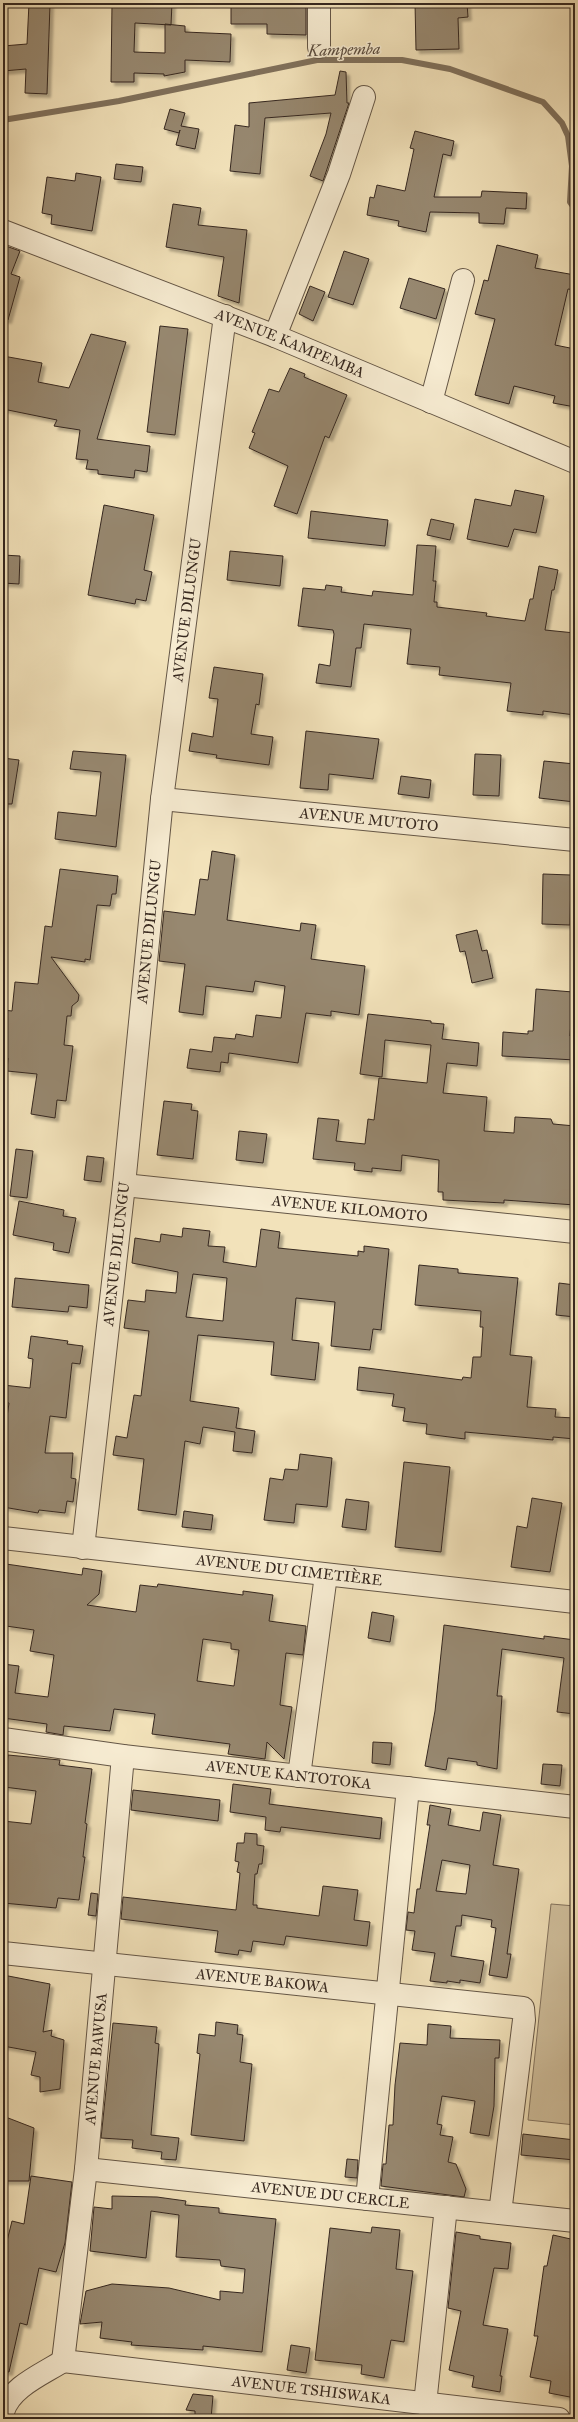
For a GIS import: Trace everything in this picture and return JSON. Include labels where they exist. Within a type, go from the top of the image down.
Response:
[{"type":"street","points":[[319,3],[319,47]]},
{"type":"street","points":[[275,336],[338,174],[364,97]]},
{"type":"street","name":"AVENUE KAMPEMBA","points":[[3,231],[275,336],[575,462]]},
{"type":"street","points":[[431,402],[463,280]]},
{"type":"street","name":"AVENUE DILUNGU","points":[[83,1548],[124,1185],[162,799],[225,316]]},
{"type":"street","name":"AVENUE MUTOTO","points":[[162,799],[575,840]]},
{"type":"street","name":"AVENUE KILOMOTO","points":[[124,1185],[575,1232]]},
{"type":"street","name":"AVENUE DU CIMETIÈRE","points":[[3,1538],[575,1602]]},
{"type":"street","points":[[299,1776],[326,1575]]},
{"type":"street","name":"AVENUE KANTOTOKA","points":[[3,1739],[123,1756],[575,1807]]},
{"type":"street","name":"AVENUE BAWUSA","points":[[63,2361],[86,2168],[123,1756]]},
{"type":"street","points":[[366,2199],[408,1788]]},
{"type":"street","name":"AVENUE BAKOWA","points":[[3,1953],[105,1965],[523,2008],[524,2020],[500,2213]]},
{"type":"street","name":"AVENUE DU CERCLE","points":[[86,2168],[575,2221]]},
{"type":"street","points":[[425,2404],[446,2207]]},
{"type":"street","points":[[3,2412],[5,2404],[13,2394],[63,2361]]},
{"type":"street","name":"AVENUE TSHISWAKA","points":[[63,2361],[559,2419]]},
{"type":"shaded area","points":[[551,1904],[575,1906],[575,2125],[528,2120]]},
{"type":"building","points":[[29,3],[50,4],[47,94],[25,93],[26,69],[3,71],[3,46],[27,44]]},
{"type":"building","points":[[172,3],[171,25],[185,26],[185,32],[231,34],[230,62],[185,60],[185,72],[164,76],[164,74],[134,73],[134,82],[111,82],[112,4]],"holes":[[[135,23],[165,25],[165,53],[134,52]]]},
{"type":"building","points":[[231,3],[306,5],[306,35],[267,34],[267,24],[231,24]]},
{"type":"building","points":[[415,3],[467,3],[468,17],[458,18],[459,49],[416,50]]},
{"type":"building","points":[[340,71],[346,72],[347,103],[349,103],[323,181],[310,176],[326,134],[331,113],[265,118],[260,174],[230,171],[235,125],[249,127],[249,103],[335,95]]},
{"type":"building","points":[[170,109],[185,113],[181,126],[199,129],[195,149],[176,145],[180,130],[179,133],[164,129]]},
{"type":"building","points":[[415,131],[454,141],[451,156],[443,154],[434,197],[481,197],[482,191],[527,193],[526,209],[506,208],[504,224],[479,223],[479,213],[430,212],[426,232],[398,226],[399,221],[367,215],[370,197],[374,198],[377,185],[405,191],[414,149],[410,148]]},
{"type":"building","points":[[116,164],[143,167],[141,182],[114,179]]},
{"type":"building","points":[[76,173],[101,177],[92,231],[51,224],[52,215],[42,213],[47,177],[75,181]]},
{"type":"building","points":[[173,204],[201,208],[198,225],[247,230],[239,303],[218,296],[224,257],[166,247]]},
{"type":"building","points":[[3,245],[20,251],[11,274],[20,277],[8,320],[3,319]]},
{"type":"building","points":[[497,245],[538,255],[535,268],[575,275],[575,290],[568,289],[555,345],[575,349],[575,407],[553,403],[555,396],[514,386],[509,404],[475,395],[495,319],[475,314],[484,280],[488,281]]},
{"type":"building","points":[[344,251],[369,259],[353,305],[328,297]]},
{"type":"building","points":[[409,278],[445,289],[436,319],[400,308]]},
{"type":"building","points":[[310,286],[325,292],[313,321],[299,314]]},
{"type":"building","points":[[160,326],[188,329],[175,435],[147,432]]},
{"type":"building","points":[[91,334],[126,342],[97,439],[150,446],[147,472],[135,470],[134,478],[98,474],[98,470],[86,469],[88,460],[76,459],[80,430],[54,426],[57,420],[3,409],[3,356],[42,363],[38,382],[69,388]]},
{"type":"building","points":[[290,368],[305,374],[304,377],[347,395],[329,438],[325,436],[297,514],[274,506],[288,466],[249,448],[255,433],[252,432],[269,389],[279,392]]},
{"type":"building","points":[[515,490],[544,496],[536,533],[514,529],[508,547],[467,539],[475,499],[511,506]]},
{"type":"building","points":[[104,505],[154,515],[144,570],[152,572],[146,601],[136,599],[135,604],[88,595]]},
{"type":"building","points":[[311,511],[388,520],[385,546],[308,538]]},
{"type":"building","points":[[431,519],[454,524],[450,540],[427,535]]},
{"type":"building","points":[[417,545],[436,546],[433,581],[436,581],[434,602],[437,602],[437,607],[487,613],[486,616],[525,621],[530,599],[533,599],[539,566],[558,570],[554,590],[552,590],[545,630],[575,633],[575,715],[543,711],[543,715],[507,711],[511,683],[439,675],[440,667],[407,664],[411,629],[364,624],[361,648],[356,648],[351,687],[316,683],[319,664],[330,666],[334,634],[333,630],[298,626],[303,588],[325,590],[326,585],[342,587],[341,592],[372,596],[373,591],[413,595]]},
{"type":"building","points":[[230,551],[283,556],[280,586],[227,580]]},
{"type":"building","points":[[3,555],[20,556],[19,584],[3,583]]},
{"type":"building","points":[[214,667],[263,674],[259,705],[256,704],[251,734],[273,737],[269,765],[216,758],[217,755],[189,751],[192,733],[213,737],[218,699],[209,698]]},
{"type":"building","points":[[306,731],[379,739],[373,779],[329,774],[328,790],[300,788]]},
{"type":"building","points":[[73,751],[126,755],[116,847],[55,839],[58,812],[96,816],[101,772],[70,769]]},
{"type":"building","points":[[475,754],[501,755],[499,796],[473,795]]},
{"type":"building","points":[[3,758],[19,760],[12,804],[3,804]]},
{"type":"building","points":[[544,761],[575,764],[575,802],[539,798]]},
{"type":"building","points":[[401,776],[431,780],[429,798],[398,794]]},
{"type":"building","points":[[212,851],[235,855],[227,920],[300,931],[301,923],[316,925],[311,959],[365,966],[359,1015],[331,1011],[331,1016],[306,1013],[298,1063],[229,1053],[228,1063],[221,1062],[220,1072],[187,1068],[190,1049],[212,1052],[214,1037],[235,1039],[236,1034],[253,1037],[256,1015],[281,1018],[285,986],[255,981],[253,992],[206,986],[203,1015],[179,1012],[185,964],[159,961],[164,911],[195,915],[200,879],[208,880]]},
{"type":"building","points":[[60,869],[118,876],[116,894],[112,894],[110,906],[97,905],[90,960],[85,959],[85,962],[51,957],[79,995],[78,1001],[72,1006],[71,1016],[67,1016],[64,1045],[73,1046],[66,1101],[57,1100],[55,1118],[31,1114],[37,1074],[7,1071],[8,1058],[3,1057],[3,1010],[12,1011],[15,982],[38,984],[45,926],[52,927]]},
{"type":"building","points":[[543,874],[571,875],[570,925],[542,924]]},
{"type":"building","points":[[477,930],[482,951],[487,950],[493,978],[472,983],[465,951],[460,952],[456,935]]},
{"type":"building","points":[[536,989],[573,992],[570,1036],[575,1036],[575,1060],[502,1056],[503,1032],[528,1034],[528,1031],[533,1031]]},
{"type":"building","points":[[368,1014],[431,1021],[431,1023],[444,1024],[442,1039],[479,1043],[477,1066],[447,1063],[443,1093],[487,1097],[484,1131],[514,1133],[515,1117],[551,1119],[553,1124],[575,1126],[575,1205],[504,1200],[504,1203],[443,1200],[443,1192],[438,1192],[439,1160],[402,1155],[401,1171],[372,1168],[372,1172],[354,1170],[355,1163],[313,1159],[318,1118],[339,1120],[336,1141],[365,1144],[368,1119],[374,1120],[379,1078],[427,1083],[431,1045],[385,1040],[382,1077],[360,1074]]},
{"type":"building","points":[[164,1101],[192,1104],[191,1110],[198,1111],[193,1159],[157,1155]]},
{"type":"building","points":[[239,1131],[267,1134],[263,1163],[236,1160]]},
{"type":"building","points":[[16,1149],[33,1151],[27,1198],[10,1196]]},
{"type":"building","points":[[87,1156],[104,1158],[101,1182],[84,1180]]},
{"type":"building","points":[[19,1201],[64,1210],[63,1216],[76,1218],[69,1253],[53,1250],[54,1243],[13,1235]]},
{"type":"building","points":[[183,1228],[210,1231],[208,1246],[225,1247],[223,1262],[256,1267],[261,1229],[280,1232],[278,1248],[358,1256],[358,1251],[364,1252],[364,1246],[389,1249],[381,1330],[373,1329],[370,1350],[331,1346],[335,1302],[296,1298],[292,1340],[319,1343],[315,1380],[271,1375],[274,1342],[198,1335],[190,1401],[239,1408],[236,1428],[255,1431],[252,1453],[233,1451],[235,1432],[203,1427],[200,1444],[185,1441],[176,1515],[138,1510],[144,1459],[113,1455],[116,1436],[127,1438],[134,1395],[141,1396],[149,1331],[124,1328],[128,1300],[145,1302],[146,1290],[176,1293],[178,1272],[132,1263],[135,1238],[160,1242],[161,1234],[182,1237]],"holes":[[[193,1274],[227,1278],[223,1321],[186,1317]]]},
{"type":"building","points":[[419,1265],[458,1269],[458,1273],[518,1278],[510,1355],[532,1357],[527,1407],[556,1409],[555,1417],[575,1418],[575,1439],[553,1437],[553,1440],[465,1432],[465,1439],[426,1434],[427,1424],[403,1421],[405,1408],[392,1406],[394,1394],[357,1390],[359,1367],[462,1380],[463,1377],[471,1378],[473,1357],[481,1357],[483,1327],[480,1327],[481,1311],[415,1305]]},
{"type":"building","points":[[15,1278],[89,1285],[87,1308],[69,1306],[68,1312],[12,1307]]},
{"type":"building","points":[[559,1283],[575,1285],[575,1317],[556,1315]]},
{"type":"building","points":[[31,1336],[68,1341],[67,1344],[83,1346],[80,1364],[72,1363],[66,1418],[50,1416],[45,1453],[73,1453],[71,1478],[76,1479],[73,1502],[67,1501],[65,1513],[39,1510],[38,1513],[3,1507],[3,1445],[9,1403],[3,1402],[3,1385],[30,1388],[33,1359],[28,1358]]},
{"type":"building","points":[[300,1454],[332,1458],[327,1507],[296,1504],[294,1523],[264,1520],[270,1478],[283,1480],[285,1469],[298,1470]]},
{"type":"building","points":[[404,1462],[450,1467],[441,1552],[395,1547]]},
{"type":"building","points":[[532,1498],[562,1503],[550,1572],[511,1567],[517,1526],[527,1528]]},
{"type":"building","points":[[346,1499],[369,1502],[366,1530],[342,1527]]},
{"type":"building","points":[[184,1511],[213,1515],[211,1530],[182,1527]]},
{"type":"building","points":[[6,1564],[82,1575],[83,1568],[102,1571],[99,1594],[87,1605],[136,1612],[140,1585],[157,1587],[158,1584],[243,1595],[243,1591],[273,1595],[269,1621],[306,1626],[303,1655],[286,1653],[280,1705],[292,1707],[284,1759],[267,1742],[265,1759],[228,1754],[230,1744],[152,1734],[155,1714],[114,1709],[110,1731],[64,1726],[63,1735],[46,1732],[47,1724],[3,1718],[3,1664],[19,1666],[15,1693],[48,1697],[54,1655],[30,1651],[34,1630],[6,1626],[7,1622],[3,1622],[3,1572],[5,1572]],"holes":[[[203,1639],[231,1643],[231,1649],[239,1650],[234,1686],[197,1681]]]},
{"type":"building","points":[[372,1612],[394,1616],[390,1642],[368,1638]]},
{"type":"building","points":[[444,1625],[544,1639],[544,1636],[575,1640],[575,1714],[557,1712],[564,1658],[502,1649],[497,1696],[502,1696],[497,1769],[477,1765],[477,1762],[448,1758],[446,1770],[425,1766],[435,1711]]},
{"type":"building","points":[[373,1742],[392,1743],[390,1765],[372,1763]]},
{"type":"building","points":[[8,1755],[60,1760],[59,1765],[92,1769],[85,1823],[87,1824],[83,1857],[85,1857],[79,1900],[58,1898],[56,1908],[3,1903],[3,1821],[31,1824],[36,1791],[4,1787]]},
{"type":"building","points":[[543,1764],[562,1765],[560,1786],[541,1784]]},
{"type":"building","points":[[233,1784],[271,1789],[269,1804],[382,1818],[380,1839],[281,1827],[280,1832],[265,1830],[266,1817],[230,1812]]},
{"type":"building","points":[[133,1790],[220,1800],[218,1821],[131,1810]]},
{"type":"building","points":[[430,1805],[451,1809],[448,1825],[480,1831],[483,1812],[501,1815],[493,1865],[519,1869],[507,1954],[511,1954],[507,1978],[489,1975],[496,1928],[491,1927],[492,1920],[462,1915],[461,1926],[456,1926],[451,1956],[484,1961],[480,1983],[460,1980],[460,1983],[430,1981],[435,1953],[412,1950],[415,1931],[406,1930],[408,1912],[414,1913],[417,1889],[420,1889],[430,1825],[427,1825]],"holes":[[[442,1860],[470,1865],[466,1894],[436,1891]]]},
{"type":"building","points":[[245,1833],[257,1834],[257,1845],[264,1846],[262,1864],[259,1864],[257,1874],[255,1874],[253,1905],[257,1905],[257,1908],[319,1916],[323,1886],[358,1890],[354,1920],[370,1922],[367,1946],[286,1936],[284,1945],[253,1941],[251,1952],[239,1950],[238,1955],[215,1952],[218,1931],[121,1919],[123,1897],[236,1910],[240,1873],[237,1872],[239,1862],[235,1861],[237,1843],[244,1843]]},
{"type":"building","points":[[91,1893],[98,1894],[96,1916],[88,1915]]},
{"type":"building","points":[[3,1975],[50,1984],[43,2032],[52,2030],[51,2036],[64,2040],[60,2089],[40,2092],[40,2077],[31,2075],[36,2052],[3,2046],[7,2007],[3,2007]]},
{"type":"building","points":[[216,2022],[238,2025],[237,2034],[243,2035],[240,2062],[252,2064],[244,2141],[191,2135],[200,2054],[197,2053],[199,2034],[215,2036]]},
{"type":"building","points":[[113,2023],[157,2027],[155,2043],[159,2044],[151,2135],[179,2138],[176,2160],[161,2159],[162,2152],[132,2148],[133,2140],[101,2138]]},
{"type":"building","points":[[428,2024],[451,2026],[450,2038],[500,2040],[499,2058],[495,2058],[494,2106],[489,2136],[470,2133],[475,2101],[442,2096],[437,2124],[442,2125],[440,2135],[453,2137],[448,2162],[456,2164],[466,2189],[464,2197],[381,2186],[383,2164],[386,2164],[389,2125],[393,2125],[395,2085],[400,2043],[427,2045]]},
{"type":"building","points":[[3,2116],[34,2128],[29,2181],[3,2181]]},
{"type":"building","points":[[523,2134],[575,2140],[575,2160],[521,2155]]},
{"type":"building","points":[[347,2159],[358,2160],[357,2178],[345,2177]]},
{"type":"building","points":[[31,2176],[72,2182],[65,2243],[56,2272],[39,2268],[27,2325],[20,2323],[9,2372],[3,2371],[3,2257],[12,2221],[24,2224]]},
{"type":"building","points":[[112,2196],[157,2197],[186,2201],[185,2205],[219,2208],[219,2213],[276,2219],[262,2352],[203,2346],[203,2350],[131,2345],[132,2342],[100,2338],[102,2322],[80,2324],[86,2291],[112,2284],[169,2288],[220,2300],[220,2291],[243,2293],[245,2269],[221,2266],[220,2260],[176,2257],[179,2215],[151,2211],[146,2258],[90,2251],[94,2207],[112,2209]]},
{"type":"building","points":[[372,2227],[400,2230],[396,2269],[413,2271],[404,2342],[391,2340],[384,2378],[361,2374],[362,2365],[315,2360],[330,2228],[371,2233]]},
{"type":"building","points":[[456,2232],[480,2236],[480,2239],[511,2243],[508,2269],[494,2268],[483,2325],[508,2329],[500,2376],[502,2376],[500,2392],[472,2387],[474,2376],[449,2370],[461,2311],[448,2308]]},
{"type":"building","points":[[553,2235],[575,2240],[575,2398],[549,2393],[551,2381],[530,2377],[538,2336],[534,2336],[544,2266],[547,2266]]},
{"type":"building","points":[[291,2345],[310,2348],[306,2373],[287,2370]]},
{"type":"building","points":[[193,2394],[213,2396],[211,2419],[195,2419],[195,2411],[186,2410]]},
{"type":"waterway","name":"Kampemba","points":[[3,120],[119,101],[317,60],[402,60],[450,69],[543,102],[562,123],[568,136],[572,166],[570,202],[575,209]]}]
